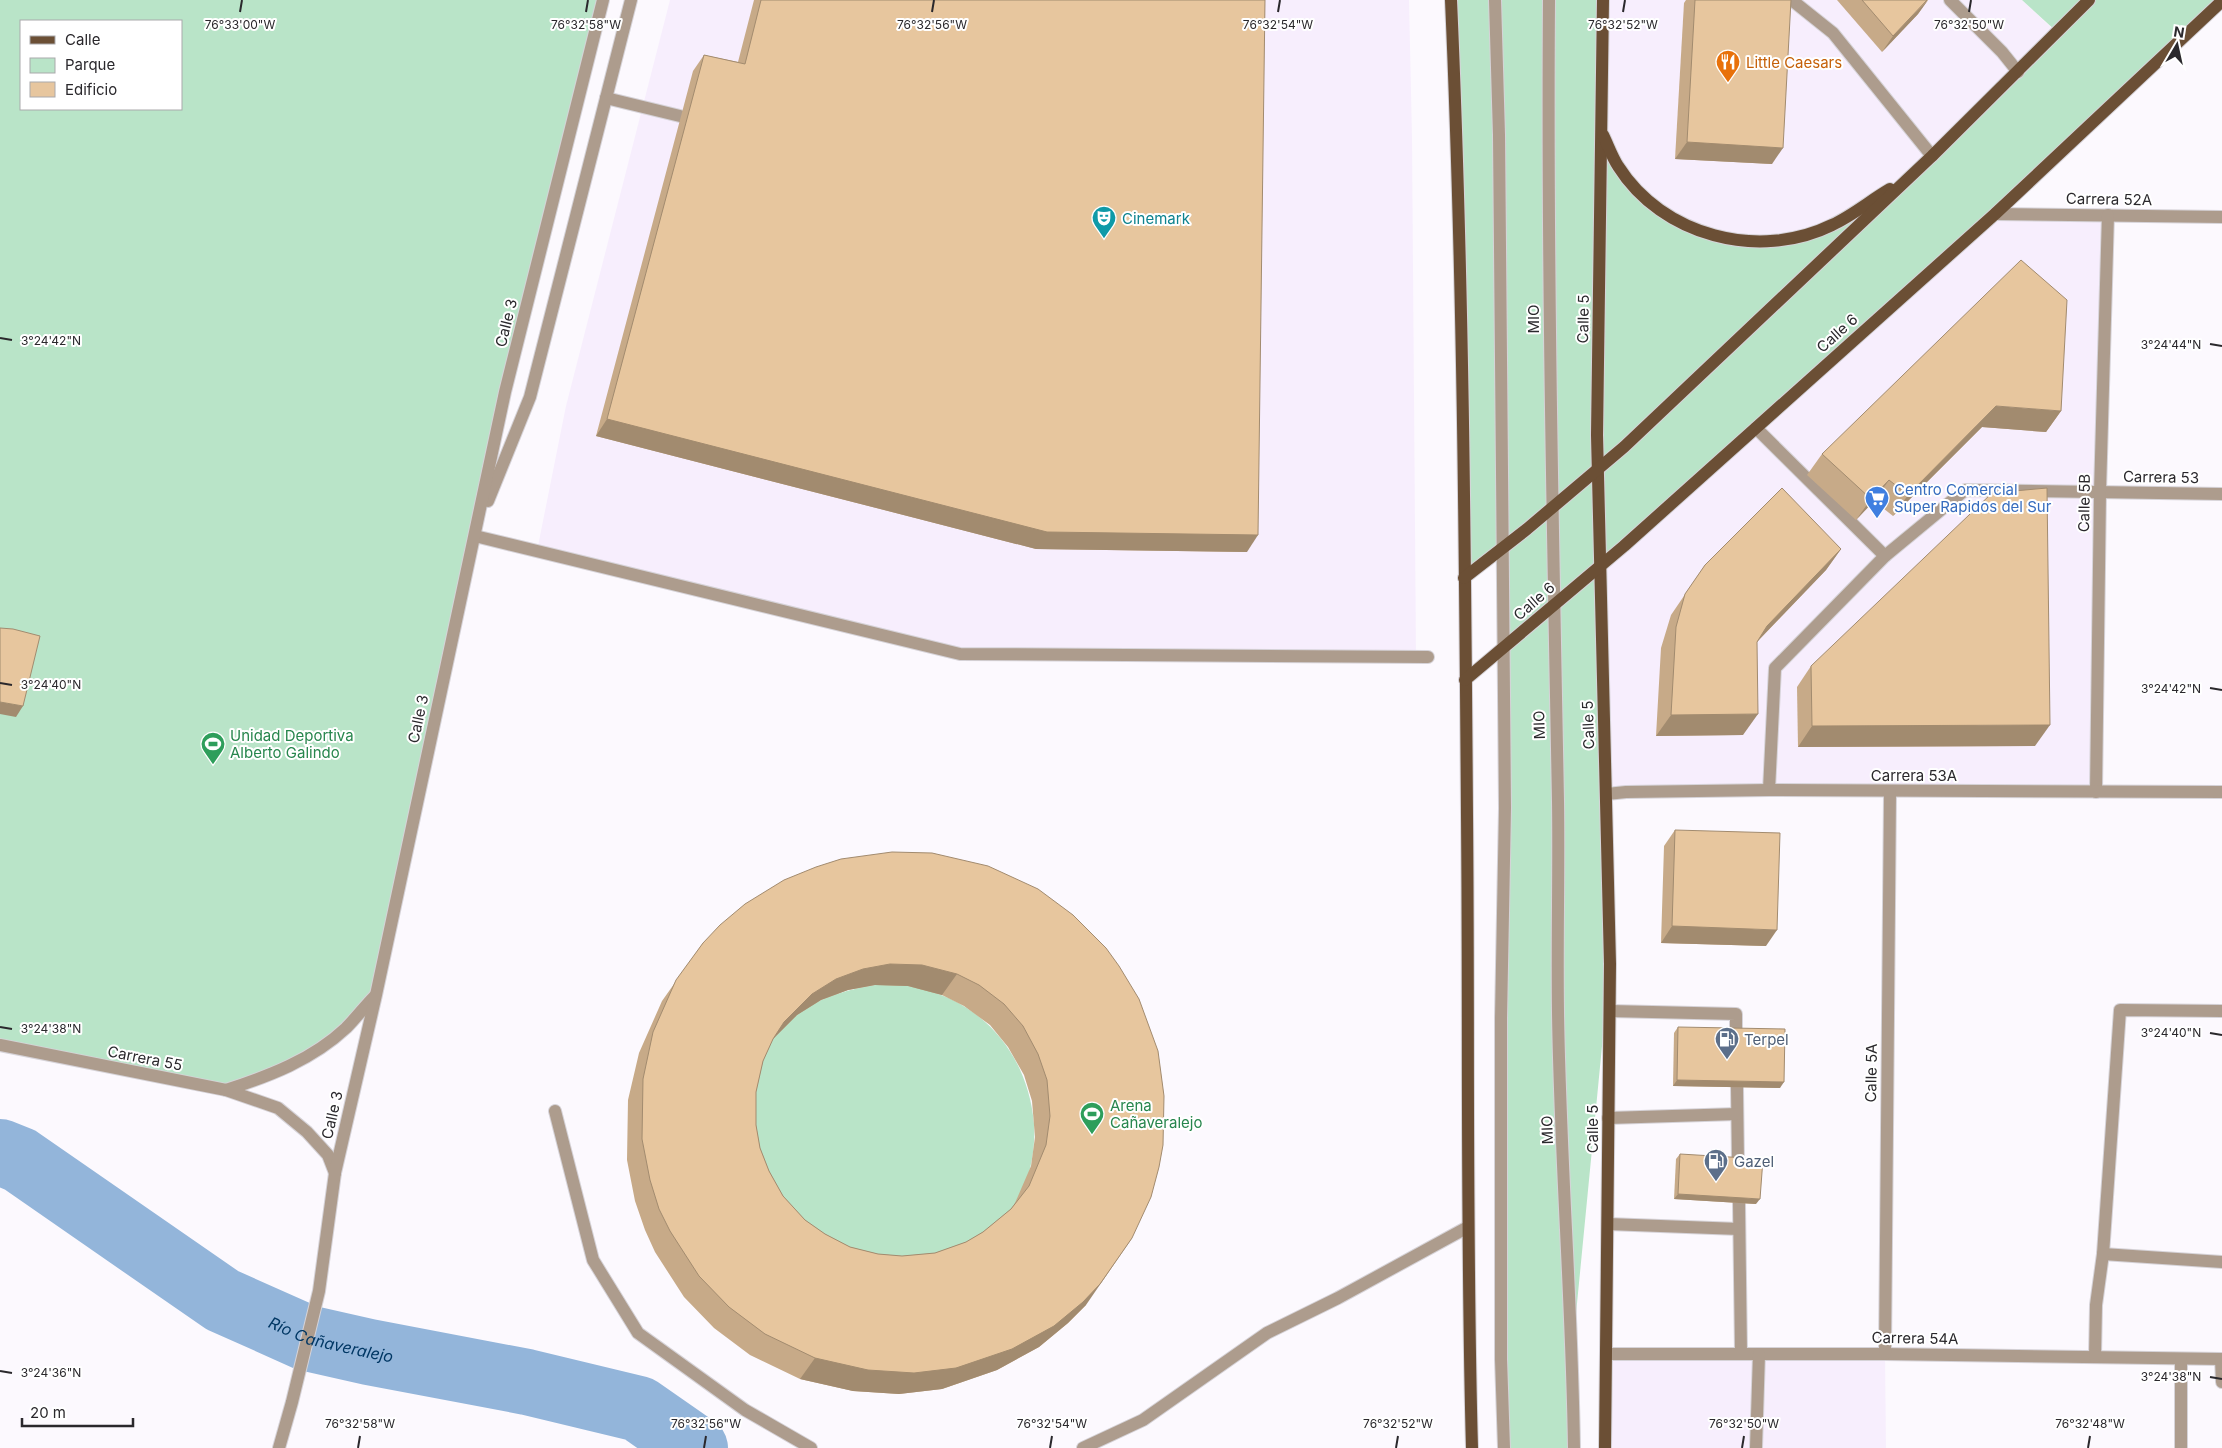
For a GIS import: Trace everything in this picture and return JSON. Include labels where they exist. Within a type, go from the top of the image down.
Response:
[{"type":"main road","points":[[1451,0],[1457,136],[1464,578],[1468,1227],[1472,1448]]},
{"type":"main road","name":"Calle 5","points":[[1604,0],[1598,470],[1607,794],[1610,1011],[1605,1448]]},
{"type":"main road","points":[[1464,578],[1598,470],[1932,156],[2089,0]]},
{"type":"main road","name":"Calle 6","points":[[1465,680],[1600,566],[1995,214],[2222,1]]},
{"type":"main road","points":[[1602,132],[1618,166],[1642,195],[1669,217],[1709,235],[1751,242],[1792,239],[1832,225],[1909,177]]},
{"type":"street","name":"Calle 3","points":[[279,1448],[319,1291],[335,1173],[376,995],[506,392],[603,0]]},
{"type":"street","points":[[630,0],[530,397],[474,536],[960,654],[1428,657]]},
{"type":"street","points":[[1495,0],[1499,135],[1502,649],[1505,808],[1501,1028],[1501,1359],[1504,1448]]},
{"type":"street","name":"MIO","points":[[1549,0],[1548,144],[1553,605],[1558,811],[1558,1014],[1574,1448]]},
{"type":"street","points":[[1789,0],[1833,33],[1932,156]]},
{"type":"street","points":[[1950,0],[2002,52],[2018,72]]},
{"type":"street","points":[[606,98],[680,116]]},
{"type":"street","name":"Carrera 52A","points":[[1995,214],[2222,217]]},
{"type":"street","name":"Calle 5B","points":[[2096,792],[2100,492],[2108,215]]},
{"type":"street","points":[[1756,428],[1885,556]]},
{"type":"street","name":"Carrera 53","points":[[1769,790],[1775,668],[1885,556],[1965,490],[2222,494]]},
{"type":"street","name":"Carrera 53A","points":[[1607,794],[1626,792],[1769,790],[2222,792]]},
{"type":"street","name":"Calle 5A","points":[[1885,1354],[1890,792]]},
{"type":"street","name":"Carrera 55","points":[[226,1090],[269,1076],[309,1056],[345,1028],[376,995]]},
{"type":"street","points":[[2095,1357],[2096,1305],[2103,1254],[2120,1010],[2222,1011]]},
{"type":"street","points":[[1610,1011],[1736,1014],[1736,1034]]},
{"type":"street","name":"Carrera 55","points":[[0,1045],[226,1090],[278,1108],[307,1132],[323,1149],[328,1155],[335,1173]]},
{"type":"street","points":[[1737,1087],[1738,1164]]},
{"type":"street","points":[[555,1111],[593,1260],[638,1333],[745,1410],[811,1448]]},
{"type":"street","points":[[1608,1118],[1737,1114]]},
{"type":"street","points":[[1738,1203],[1741,1354]]},
{"type":"street","points":[[1608,1224],[1739,1229]]},
{"type":"street","points":[[1084,1448],[1143,1420],[1267,1332],[1338,1298],[1468,1227]]},
{"type":"street","points":[[2103,1254],[2222,1262]]},
{"type":"street","name":"Carrera 54A","points":[[1607,1354],[1885,1354],[2181,1360],[2222,1359]]},
{"type":"street","points":[[1756,1448],[1759,1354]]},
{"type":"street","points":[[2222,1359],[2222,1382]]},
{"type":"street","points":[[2181,1360],[2181,1448]]},
{"type":"shaded area","points":[[670,0],[1409,0],[1412,138],[1416,656],[960,654],[537,551],[566,406]]},
{"type":"shaded area","points":[[1603,0],[2022,0],[2057,33],[1909,177],[1867,202],[1792,239],[1709,235],[1642,195],[1602,132]]},
{"type":"shaded area","name":"Centro Comercial Super Rapidos del Sur","points":[[1995,214],[2108,215],[2096,792],[1607,794],[1600,566]]},
{"type":"shaded area","points":[[1607,1354],[1885,1354],[1886,1448],[1605,1448]]},
{"type":"green space","name":"Unidad Deportiva Alberto Galindo","points":[[0,0],[603,0],[505,392],[376,995],[309,1056],[226,1090],[0,1045]]},
{"type":"green space","points":[[1451,0],[1603,0],[1602,132],[1618,166],[1669,217],[1751,243],[1832,225],[1909,177],[2057,32],[2022,0],[2222,0],[1600,566],[1610,964],[1572,1355],[1574,1448],[1504,1448],[1502,549],[1464,578]]},
{"type":"green space","points":[[875,985],[908,986],[938,994],[961,1004],[997,1034],[1012,1054],[1030,1099],[1034,1124],[1034,1145],[1024,1189],[1012,1209],[955,1261],[803,1251],[741,1113],[764,1055],[782,1027],[793,1017],[818,1001],[846,991]]},
{"type":"building","points":[[761,0],[1265,0],[1258,535],[1047,532],[607,419],[704,55],[745,64]]},
{"type":"building","name":"Little Caesars","points":[[1695,0],[1791,0],[1783,148],[1687,142]]},
{"type":"building","points":[[1862,0],[1927,0],[1893,36]]},
{"type":"building","points":[[2021,260],[2067,300],[2061,411],[1996,406],[1908,495],[1889,480],[1871,499],[1822,454]]},
{"type":"building","points":[[1782,488],[1841,549],[1767,626],[1757,642],[1758,714],[1671,715],[1676,627],[1685,594],[1705,565]]},
{"type":"building","points":[[2047,488],[2050,725],[1812,726],[1811,666],[1992,493]]},
{"type":"building","points":[[0,628],[13,629],[40,636],[23,706],[0,702]]},
{"type":"building","points":[[1675,830],[1780,833],[1777,930],[1672,926]]},
{"type":"building","name":"Arena Cañaveralejo","points":[[892,852],[932,853],[988,866],[1038,889],[1073,915],[1106,948],[1139,999],[1158,1051],[1164,1096],[1163,1145],[1151,1197],[1132,1238],[1100,1284],[1083,1302],[1054,1326],[1012,1349],[956,1368],[914,1373],[868,1370],[815,1358],[765,1334],[729,1307],[699,1276],[670,1231],[659,1209],[650,1180],[642,1139],[643,1079],[653,1032],[676,980],[703,943],[720,925],[745,904],[784,880],[841,859]],"holes":[[[890,964],[922,965],[957,974],[979,985],[1004,1004],[1023,1026],[1038,1054],[1047,1080],[1050,1116],[1046,1145],[1029,1186],[1011,1209],[983,1232],[966,1242],[935,1253],[902,1256],[878,1254],[850,1247],[825,1234],[805,1220],[783,1196],[769,1171],[760,1148],[756,1125],[756,1092],[763,1061],[773,1039],[784,1022],[812,994],[836,979],[863,969]]]},
{"type":"building","name":"Terpel","points":[[1678,1027],[1785,1029],[1784,1082],[1677,1080]]},
{"type":"building","name":"Gazel","points":[[1680,1154],[1763,1159],[1760,1199],[1678,1194]]},
{"type":"waterway","name":"Río Cañaveralejo","points":[[0,1152],[20,1160],[222,1300],[307,1338],[369,1352],[527,1382],[639,1409],[695,1448]]},
{"type":"place","name":"Little Caesars","points":[[1728,83]]},
{"type":"place","name":"Cinemark","points":[[1104,239]]},
{"type":"place","name":"Centro Comercial Super Rapidos del Sur","points":[[1877,519]]},
{"type":"place","name":"Unidad Deportiva Alberto Galindo","points":[[213,765]]},
{"type":"place","name":"Terpel","points":[[1727,1060]]},
{"type":"place","name":"Arena Cañaveralejo","points":[[1092,1135]]},
{"type":"place","name":"Gazel","points":[[1716,1182]]}]
